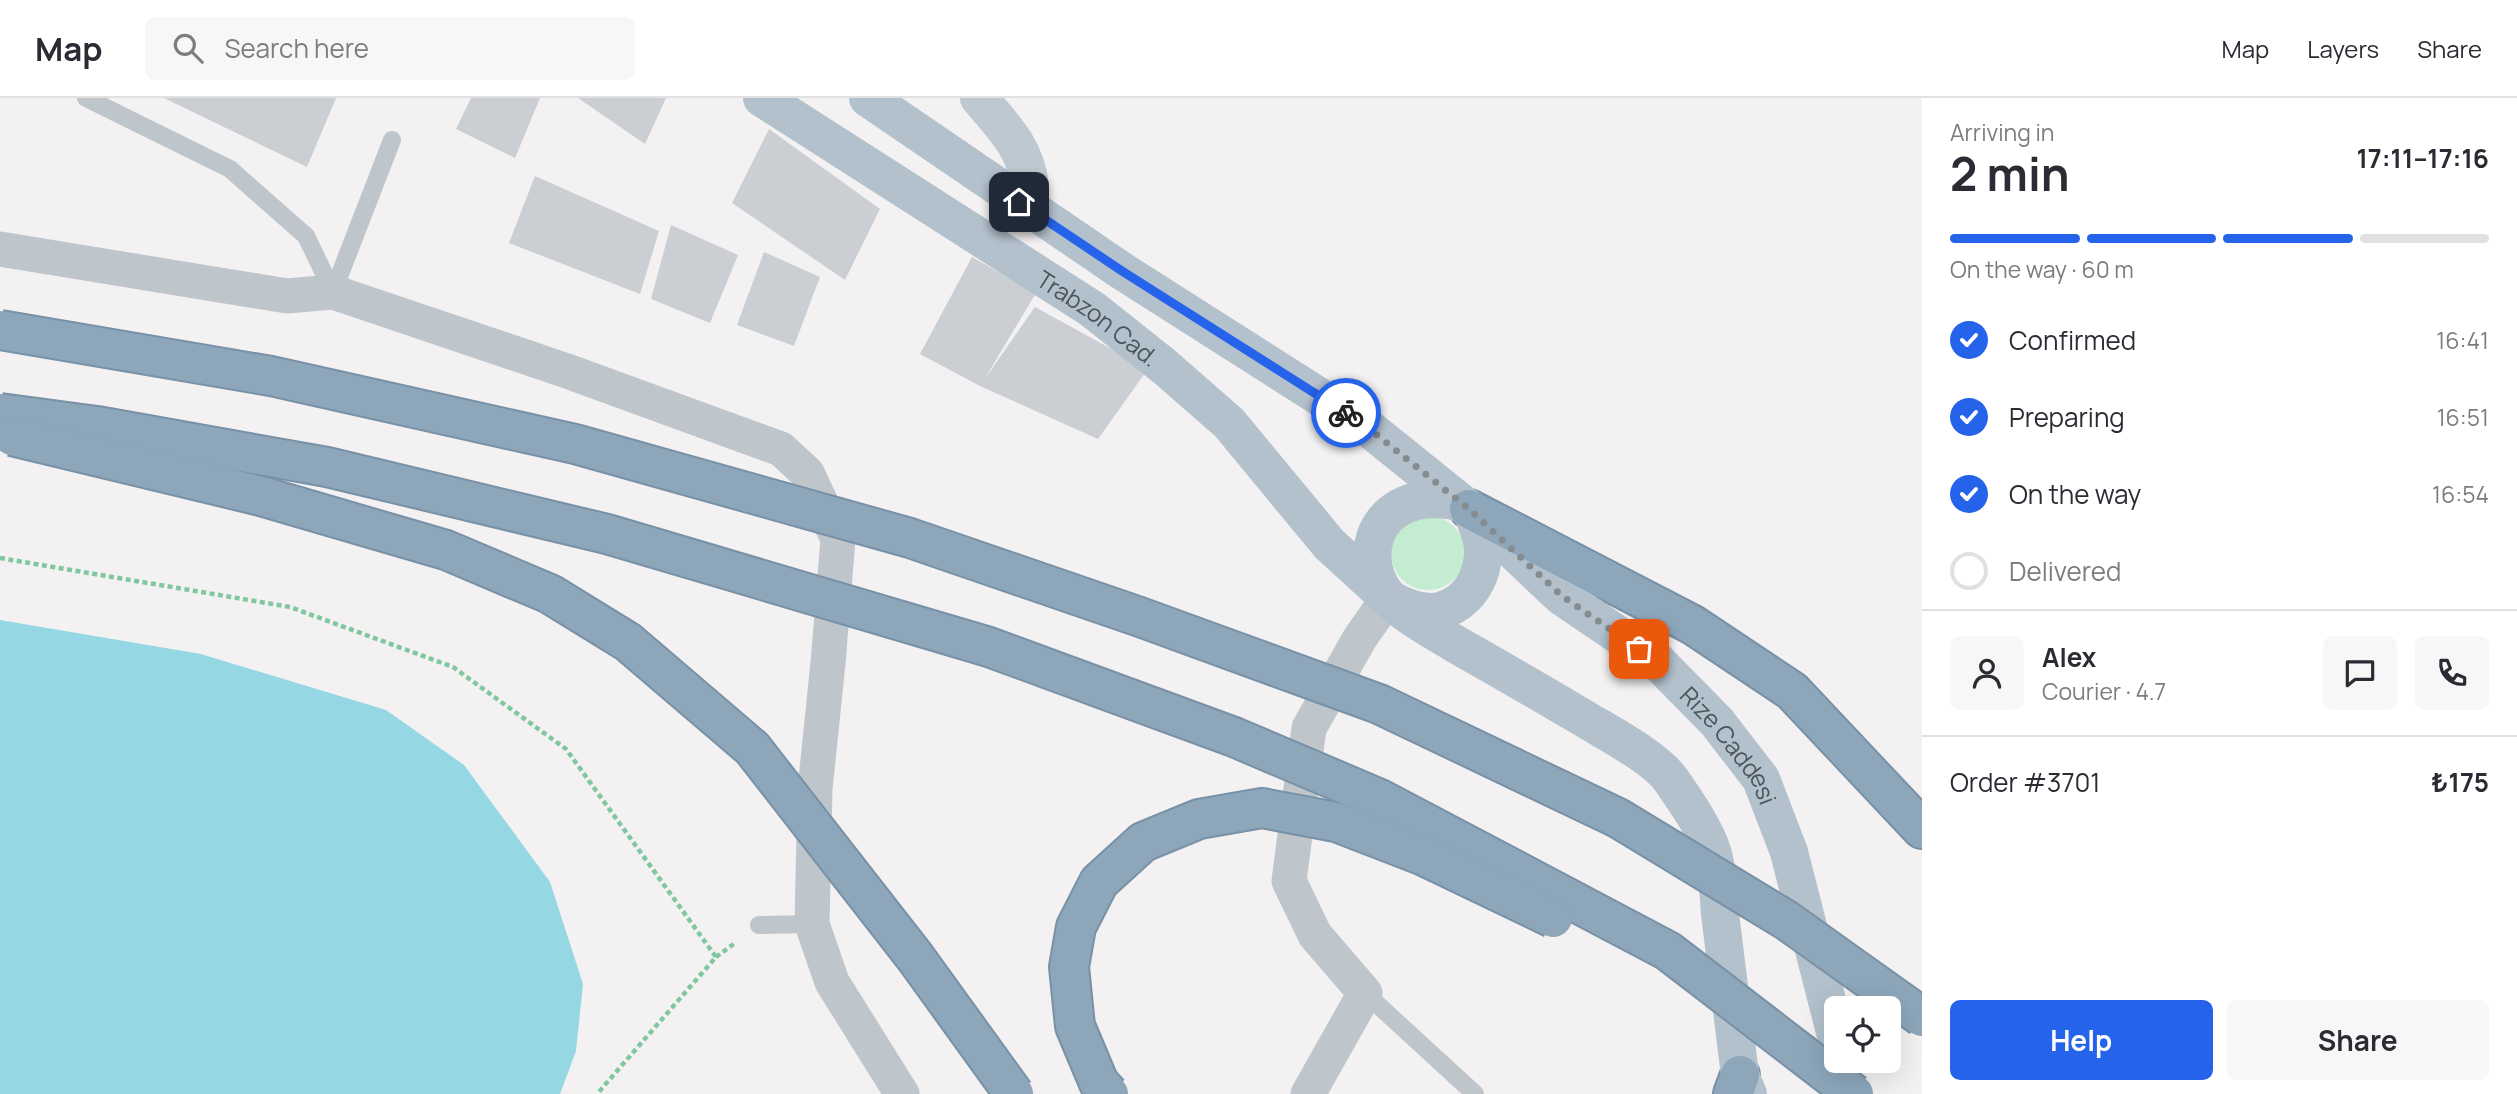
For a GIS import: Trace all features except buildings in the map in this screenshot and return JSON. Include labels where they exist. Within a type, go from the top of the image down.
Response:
[{"type":"highway","points":[[0,330],[271,376],[575,444],[910,538],[1140,617],[1379,704],[1618,818],[1786,920],[1922,1017]]},
{"type":"highway","points":[[0,413],[97,426],[327,467],[607,534],[989,647],[1234,737],[1380,799],[1668,951],[1853,1094]]},
{"type":"highway","points":[[0,433],[261,496],[446,550],[550,594],[628,642],[752,748],[848,869],[1014,1094]]},
{"type":"highway","points":[[1469,509],[1693,625],[1791,691],[1922,829]]},
{"type":"highway","points":[[1109,1094],[1099,1083],[1075,1026],[1069,967],[1076,927],[1099,882],[1143,842],[1199,819],[1262,808],[1336,822],[1424,856],[1745,1009]]},
{"type":"main road","name":"Trabzon Cad.","points":[[762,98],[1092,309],[1144,350],[1229,423],[1329,544],[1388,598]]},
{"type":"main road","name":"Trabzon Cad.","points":[[868,98],[1122,271],[1367,427],[1469,509]]},
{"type":"main road","points":[[1388,598],[1414,610],[1433,612],[1451,607],[1466,596],[1477,581],[1483,565],[1479,530],[1469,509],[1452,501],[1415,501],[1397,508],[1383,520],[1374,537],[1371,555],[1374,574],[1388,598],[1433,631],[1631,746],[1669,776],[1695,817],[1713,853],[1741,1088]]},
{"type":"main road","name":"Rize Caddesi","points":[[1469,509],[1562,596],[1658,662],[1717,722],[1761,779],[1789,852],[1826,996]]},
{"type":"main road","points":[[1846,1073],[1853,1094]]},
{"type":"street","points":[[979,98],[1008,132],[1028,165],[1030,186],[1019,202]]},
{"type":"street","points":[[0,249],[287,296],[333,292],[567,371],[781,450],[807,472],[838,539],[815,789],[812,924],[832,982],[902,1094]]},
{"type":"street","points":[[1308,1094],[1365,993],[1315,935],[1289,881],[1309,728],[1360,638],[1388,598]]},
{"type":"lane","points":[[86,98],[230,169],[306,236],[333,292]]},
{"type":"lane","points":[[333,292],[392,139]]},
{"type":"lane","points":[[759,925],[812,924]]},
{"type":"lane","points":[[1365,993],[1475,1094]]},
{"type":"path","points":[[0,558],[290,607],[453,667],[566,749],[716,957],[597,1094]]},
{"type":"green space","points":[[1421,516],[1435,516],[1449,522],[1459,532],[1465,553],[1463,567],[1449,584],[1435,590],[1421,590],[1407,584],[1397,574],[1391,560],[1391,546],[1397,532],[1407,522]]},
{"type":"water","points":[[0,620],[201,654],[386,710],[464,765],[550,882],[583,984],[576,1051],[560,1094],[0,1094]]},
{"type":"way so far","points":[[1346,413],[1469,509],[1562,596],[1639,649]]},
{"type":"route","points":[[1019,202],[1122,271],[1346,413]]}]
